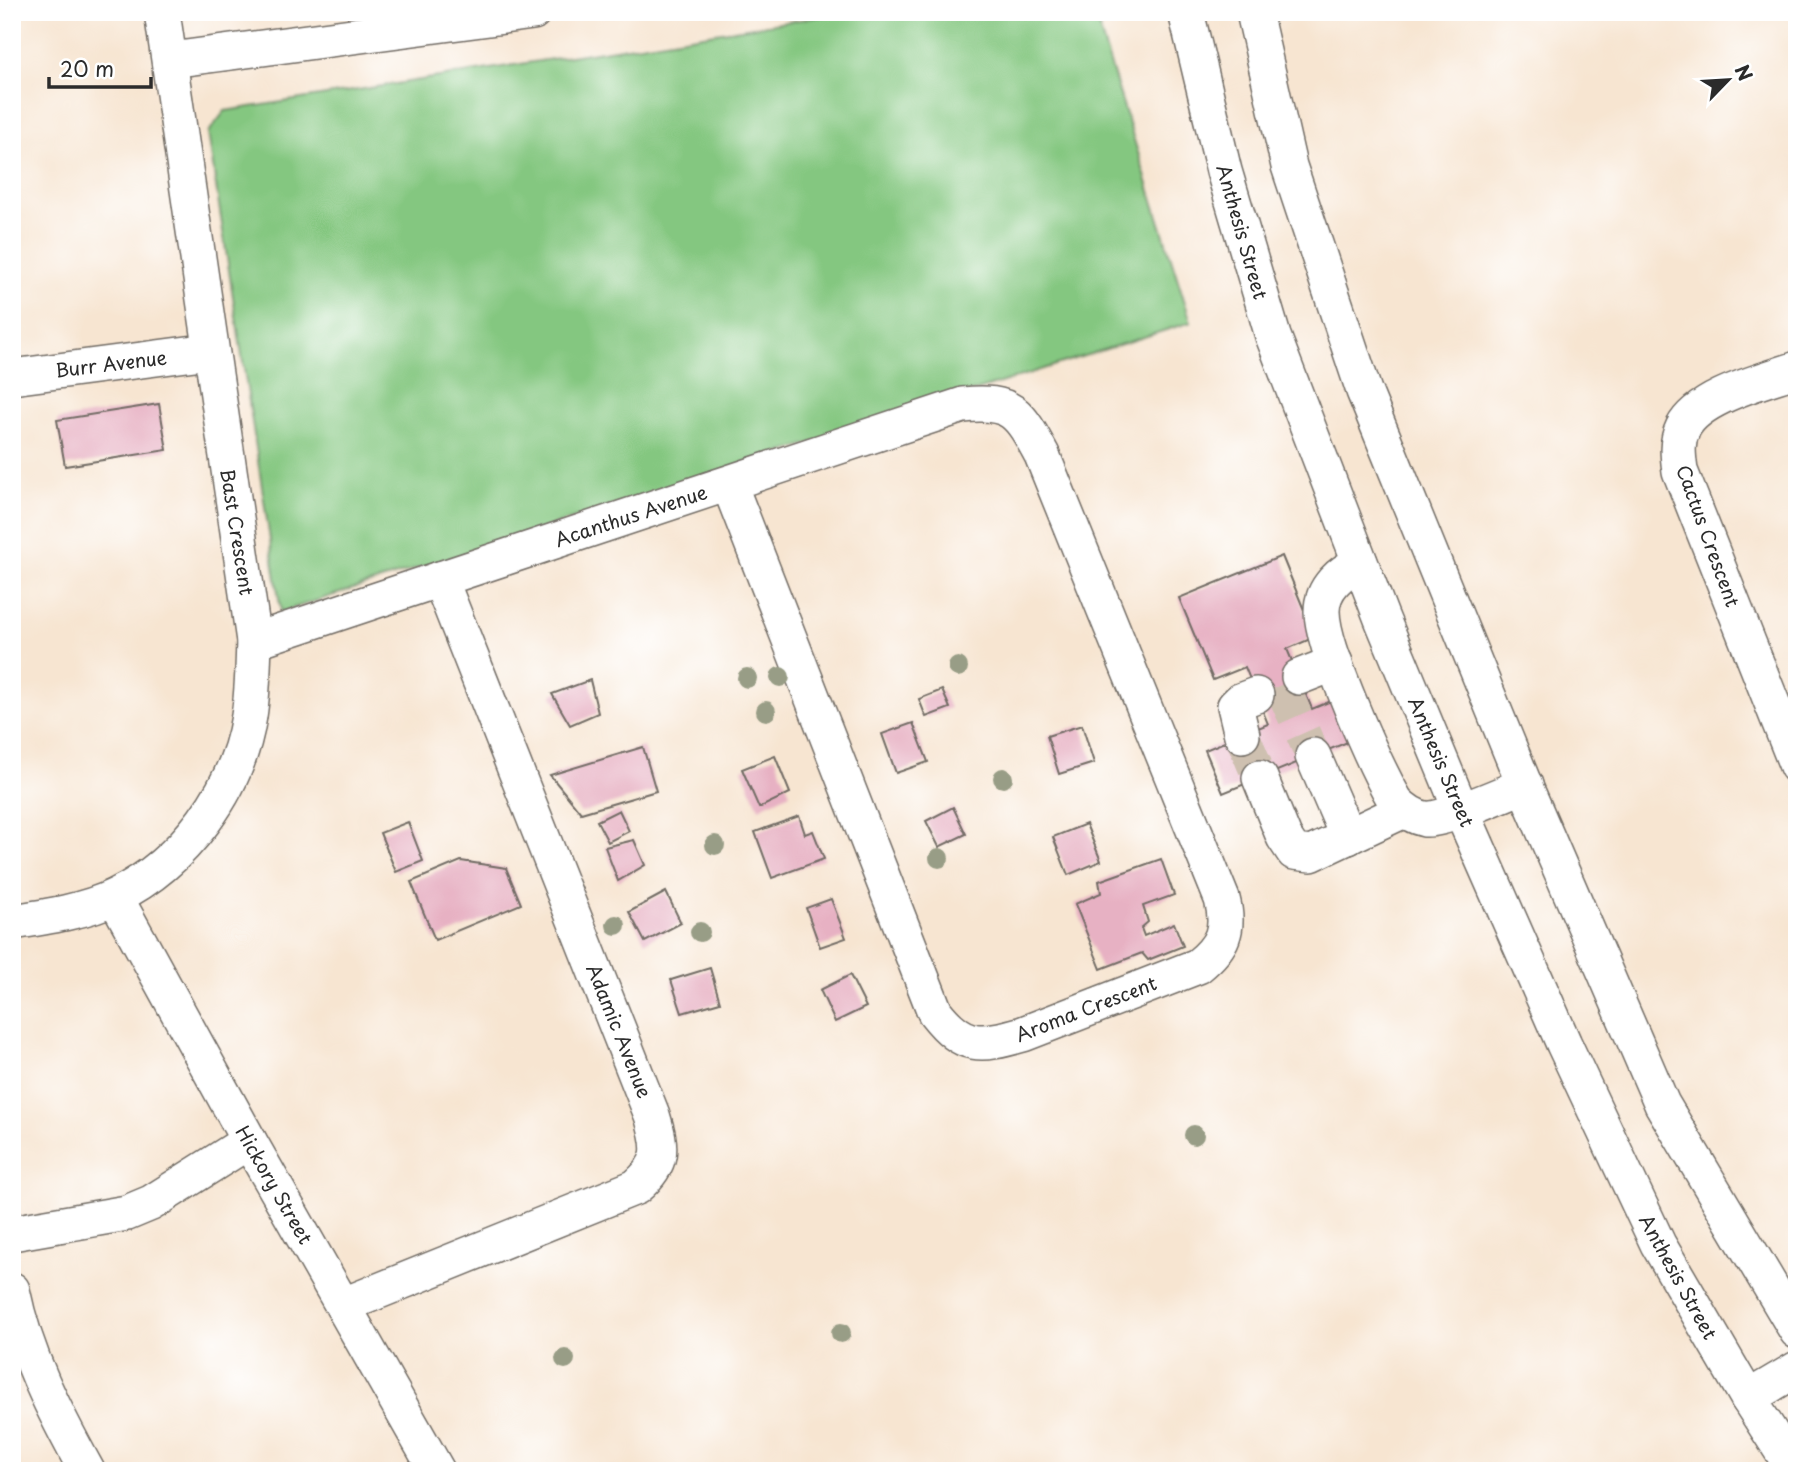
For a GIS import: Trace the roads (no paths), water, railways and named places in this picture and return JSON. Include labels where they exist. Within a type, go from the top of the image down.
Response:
[{"type":"street","name":"Bast Crescent","points":[[12,922],[50,916],[115,897],[174,855],[213,809],[234,767],[249,718],[254,641],[162,12]]},
{"type":"street","name":"Anthesis Street","points":[[1186,12],[1224,171],[1269,324],[1360,563],[1461,810],[1564,1044],[1658,1244],[1794,1471]]},
{"type":"street","points":[[1254,12],[1289,166],[1364,391],[1525,785],[1662,1104],[1797,1331]]},
{"type":"street","points":[[171,60],[524,13]]},
{"type":"street","name":"Burr Avenue","points":[[12,377],[210,351]]},
{"type":"street","name":"Cactus Crescent","points":[[1797,369],[1712,401],[1693,412],[1682,429],[1677,449],[1680,471],[1797,766]]},
{"type":"street","name":"Acanthus Avenue","points":[[254,641],[962,405],[992,402],[1008,409]]},
{"type":"street","name":"Aroma Crescent","points":[[729,484],[935,1012],[950,1031],[969,1043],[1003,1040],[1199,966],[1213,955],[1224,939],[1227,918],[1042,454],[1028,429],[1008,409]]},
{"type":"street","points":[[1360,563],[1341,572],[1327,591],[1322,609],[1335,663],[1388,788],[1404,810],[1425,819],[1461,810],[1525,785]]},
{"type":"street","name":"Adamic Avenue","points":[[344,1305],[636,1187],[650,1175],[659,1158],[660,1140],[652,1115],[440,579]]},
{"type":"street","points":[[1299,677],[1335,663]]},
{"type":"street","points":[[1242,734],[1236,706],[1240,701],[1256,695]]},
{"type":"street","points":[[1313,756],[1348,836]]},
{"type":"street","points":[[1259,778],[1284,838],[1294,852],[1311,854],[1404,810]]},
{"type":"street","name":"Hickory Street","points":[[115,897],[248,1141],[437,1471]]},
{"type":"street","points":[[12,1233],[127,1213],[151,1203],[248,1141]]},
{"type":"street","points":[[12,1290],[18,1319],[38,1375],[87,1471]]},
{"type":"street","points":[[1748,1398],[1797,1369]]},
{"type":"tunnel","points":[[1281,685],[1313,756]]},
{"type":"tunnel","points":[[1242,735],[1260,778]]}]
